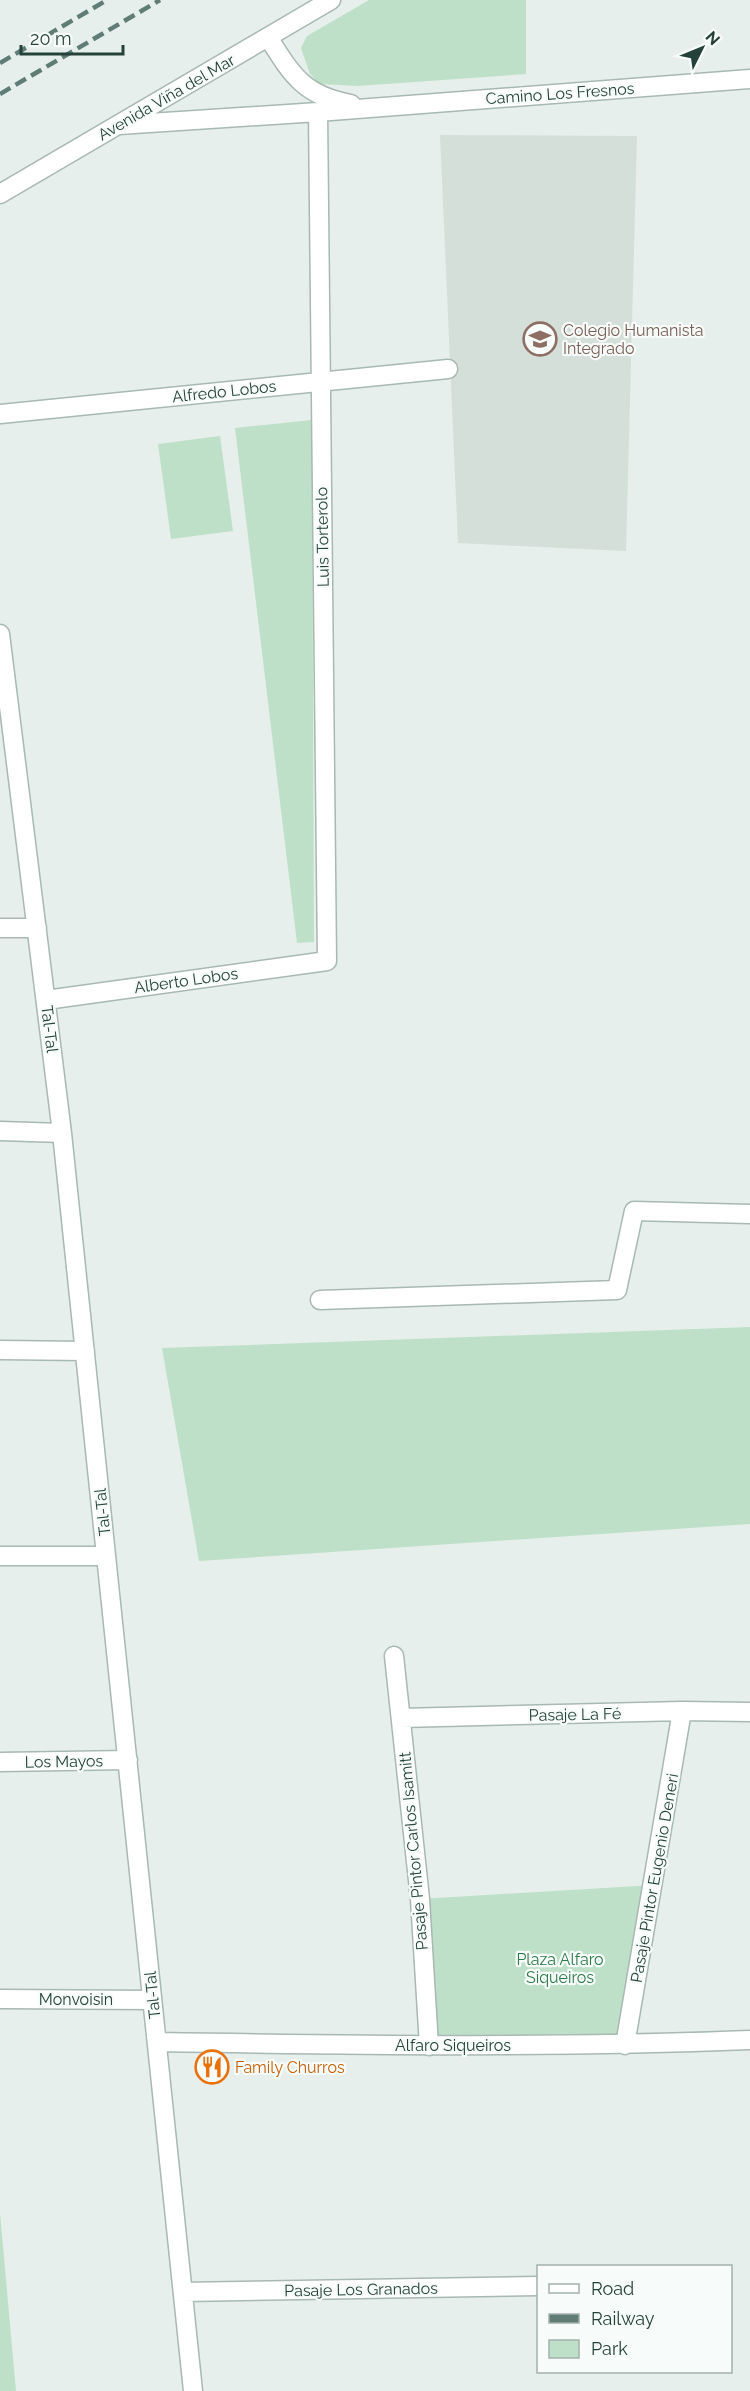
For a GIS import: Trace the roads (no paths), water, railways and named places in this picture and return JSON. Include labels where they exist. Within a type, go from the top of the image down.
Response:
[{"type":"street","name":"Avenida Viña del Mar","points":[[0,194],[331,0]]},
{"type":"street","name":"Camino Los Fresnos","points":[[268,37],[290,71],[308,90],[321,97],[371,108]]},
{"type":"street","name":"Camino Los Fresnos","points":[[119,125],[750,79]]},
{"type":"street","name":"Luis Torterolo","points":[[318,112],[327,961]]},
{"type":"street","name":"Alfredo Lobos","points":[[0,414],[448,369]]},
{"type":"street","name":"Tal-Tal","points":[[0,634],[62,1133],[193,2391]]},
{"type":"street","points":[[0,928],[37,928]]},
{"type":"street","name":"Alberto Lobos","points":[[46,1000],[327,961]]},
{"type":"street","points":[[0,1131],[62,1133]]},
{"type":"street","points":[[320,1300],[617,1290],[634,1211],[750,1214]]},
{"type":"street","points":[[0,1350],[85,1351]]},
{"type":"street","points":[[0,1556],[106,1556]]},
{"type":"street","name":"Pasaje Pintor Carlos Isamitt","points":[[394,1656],[420,1899],[429,2046]]},
{"type":"street","name":"Pasaje La Fé","points":[[401,1718],[682,1711],[750,1712]]},
{"type":"street","name":"Pasaje Pintor Eugenio Deneri","points":[[626,2045],[682,1711]]},
{"type":"street","name":"Los Mayos","points":[[0,1762],[128,1760]]},
{"type":"street","name":"Monvoisin","points":[[0,1999],[152,2000]]},
{"type":"street","name":"Alfaro Siqueiros","points":[[157,2043],[429,2046],[626,2045],[750,2040]]},
{"type":"street","name":"Pasaje Los Granados","points":[[183,2292],[537,2286]]},
{"type":"railway","points":[[0,63],[107,0]]},
{"type":"railway","points":[[0,94],[160,0]]},
{"type":"place","name":"Colegio Humanista Integrado","points":[[540,339]]},
{"type":"place","name":"Family Churros","points":[[212,2067]]},
{"type":"park label","name":"Plaza Alfaro Siqueiros","points":[[560,1968]]}]
